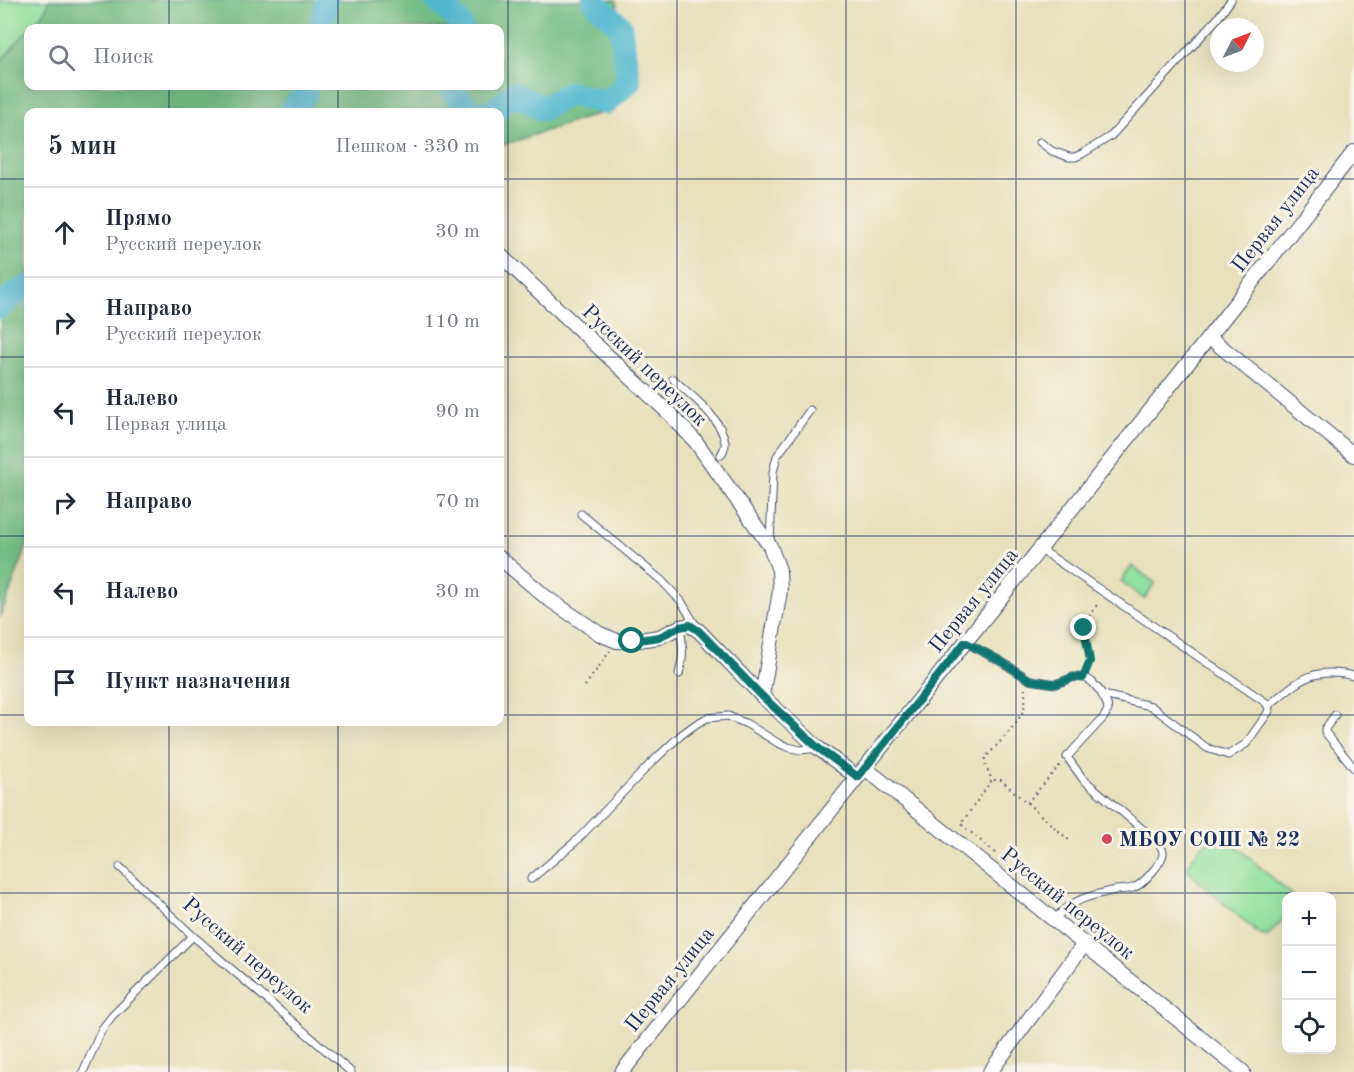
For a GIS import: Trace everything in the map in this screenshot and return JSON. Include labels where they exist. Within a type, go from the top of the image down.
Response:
[{"type":"street","name":"Первая улица","points":[[622,1072],[1354,152]]},
{"type":"street","name":"Русский переулок","points":[[504,259],[672,416],[696,442],[770,546],[779,570],[780,591],[762,696]]},
{"type":"street","points":[[1209,337],[1354,455]]},
{"type":"street","points":[[504,561],[547,598],[600,634],[617,641],[659,637],[690,625],[699,631]]},
{"type":"street","name":"Русский переулок","points":[[699,631],[762,696],[818,748],[861,773],[993,870],[1243,1072]]},
{"type":"street","points":[[990,1072],[1085,943]]},
{"type":"lane","points":[[1040,142],[1052,151],[1075,157],[1111,135],[1217,19],[1231,0]]},
{"type":"lane","points":[[673,379],[718,422],[725,442],[720,455]]},
{"type":"lane","points":[[770,546],[773,472],[777,456],[810,410]]},
{"type":"lane","points":[[581,514],[661,580],[681,602],[699,631]]},
{"type":"lane","points":[[1040,549],[1265,702],[1269,711],[1245,744],[1228,755],[1207,748],[1151,706],[1103,695]]},
{"type":"lane","points":[[679,674],[683,658],[680,627]]},
{"type":"lane","points":[[965,642],[1030,680],[1056,684],[1074,677],[1092,682],[1103,695],[1108,710],[1067,757],[1083,779],[1159,843],[1163,851],[1161,859],[1142,883],[1134,888],[1091,896],[1075,902],[1062,910],[1055,919]]},
{"type":"lane","points":[[1268,706],[1289,688],[1311,674],[1354,676]]},
{"type":"lane","points":[[1335,715],[1325,732],[1354,768]]},
{"type":"lane","points":[[531,879],[567,850],[681,735],[707,718],[728,716],[788,747],[800,750],[818,748]]},
{"type":"lane","name":"Русский переулок","points":[[120,867],[193,936],[347,1071]]},
{"type":"lane","points":[[83,1072],[102,1029],[112,1016],[193,936]]},
{"type":"path","points":[[1083,678],[1090,661],[1084,628],[1106,592]]},
{"type":"path","points":[[585,686],[617,641]]},
{"type":"path","points":[[992,780],[985,765],[985,758],[1020,717],[1025,698],[1024,677]]},
{"type":"path","points":[[1027,802],[1067,757]]},
{"type":"path","points":[[992,780],[1001,780],[1071,842]]},
{"type":"path","points":[[992,780],[961,824],[1002,860],[993,870]]},
{"type":"green space","points":[[0,0],[50,0],[45,11],[34,24],[24,24],[24,35],[0,62]]},
{"type":"green space","points":[[50,0],[616,0],[635,81],[627,98],[616,108],[504,145],[504,108],[24,108],[24,555],[0,618],[0,62],[24,35],[24,90],[504,90],[504,24],[34,24],[45,11]]},
{"type":"green space","points":[[1132,566],[1155,583],[1144,599],[1121,581]]},
{"type":"green space","points":[[1215,835],[1227,838],[1288,892],[1282,892],[1282,920],[1268,936],[1259,934],[1193,876],[1188,869],[1189,864]]},
{"type":"waterway","points":[[322,24],[327,0]]},
{"type":"waterway","points":[[436,0],[460,24]]},
{"type":"waterway","points":[[496,108],[514,93],[542,109],[570,93],[606,103],[629,82],[620,25],[594,0]]},
{"type":"waterway","points":[[294,108],[306,94],[306,90]]},
{"type":"waterway","points":[[454,90],[453,92],[468,108]]},
{"type":"waterway","points":[[0,307],[24,289]]},
{"type":"place","name":"МБОУ СОШ № 22","points":[[1107,839]]},
{"type":"route","points":[[632,641],[659,637],[690,625],[699,631],[762,696],[818,748],[858,777],[965,642],[1030,680],[1056,684],[1074,677],[1083,678],[1090,661],[1084,628]]}]
